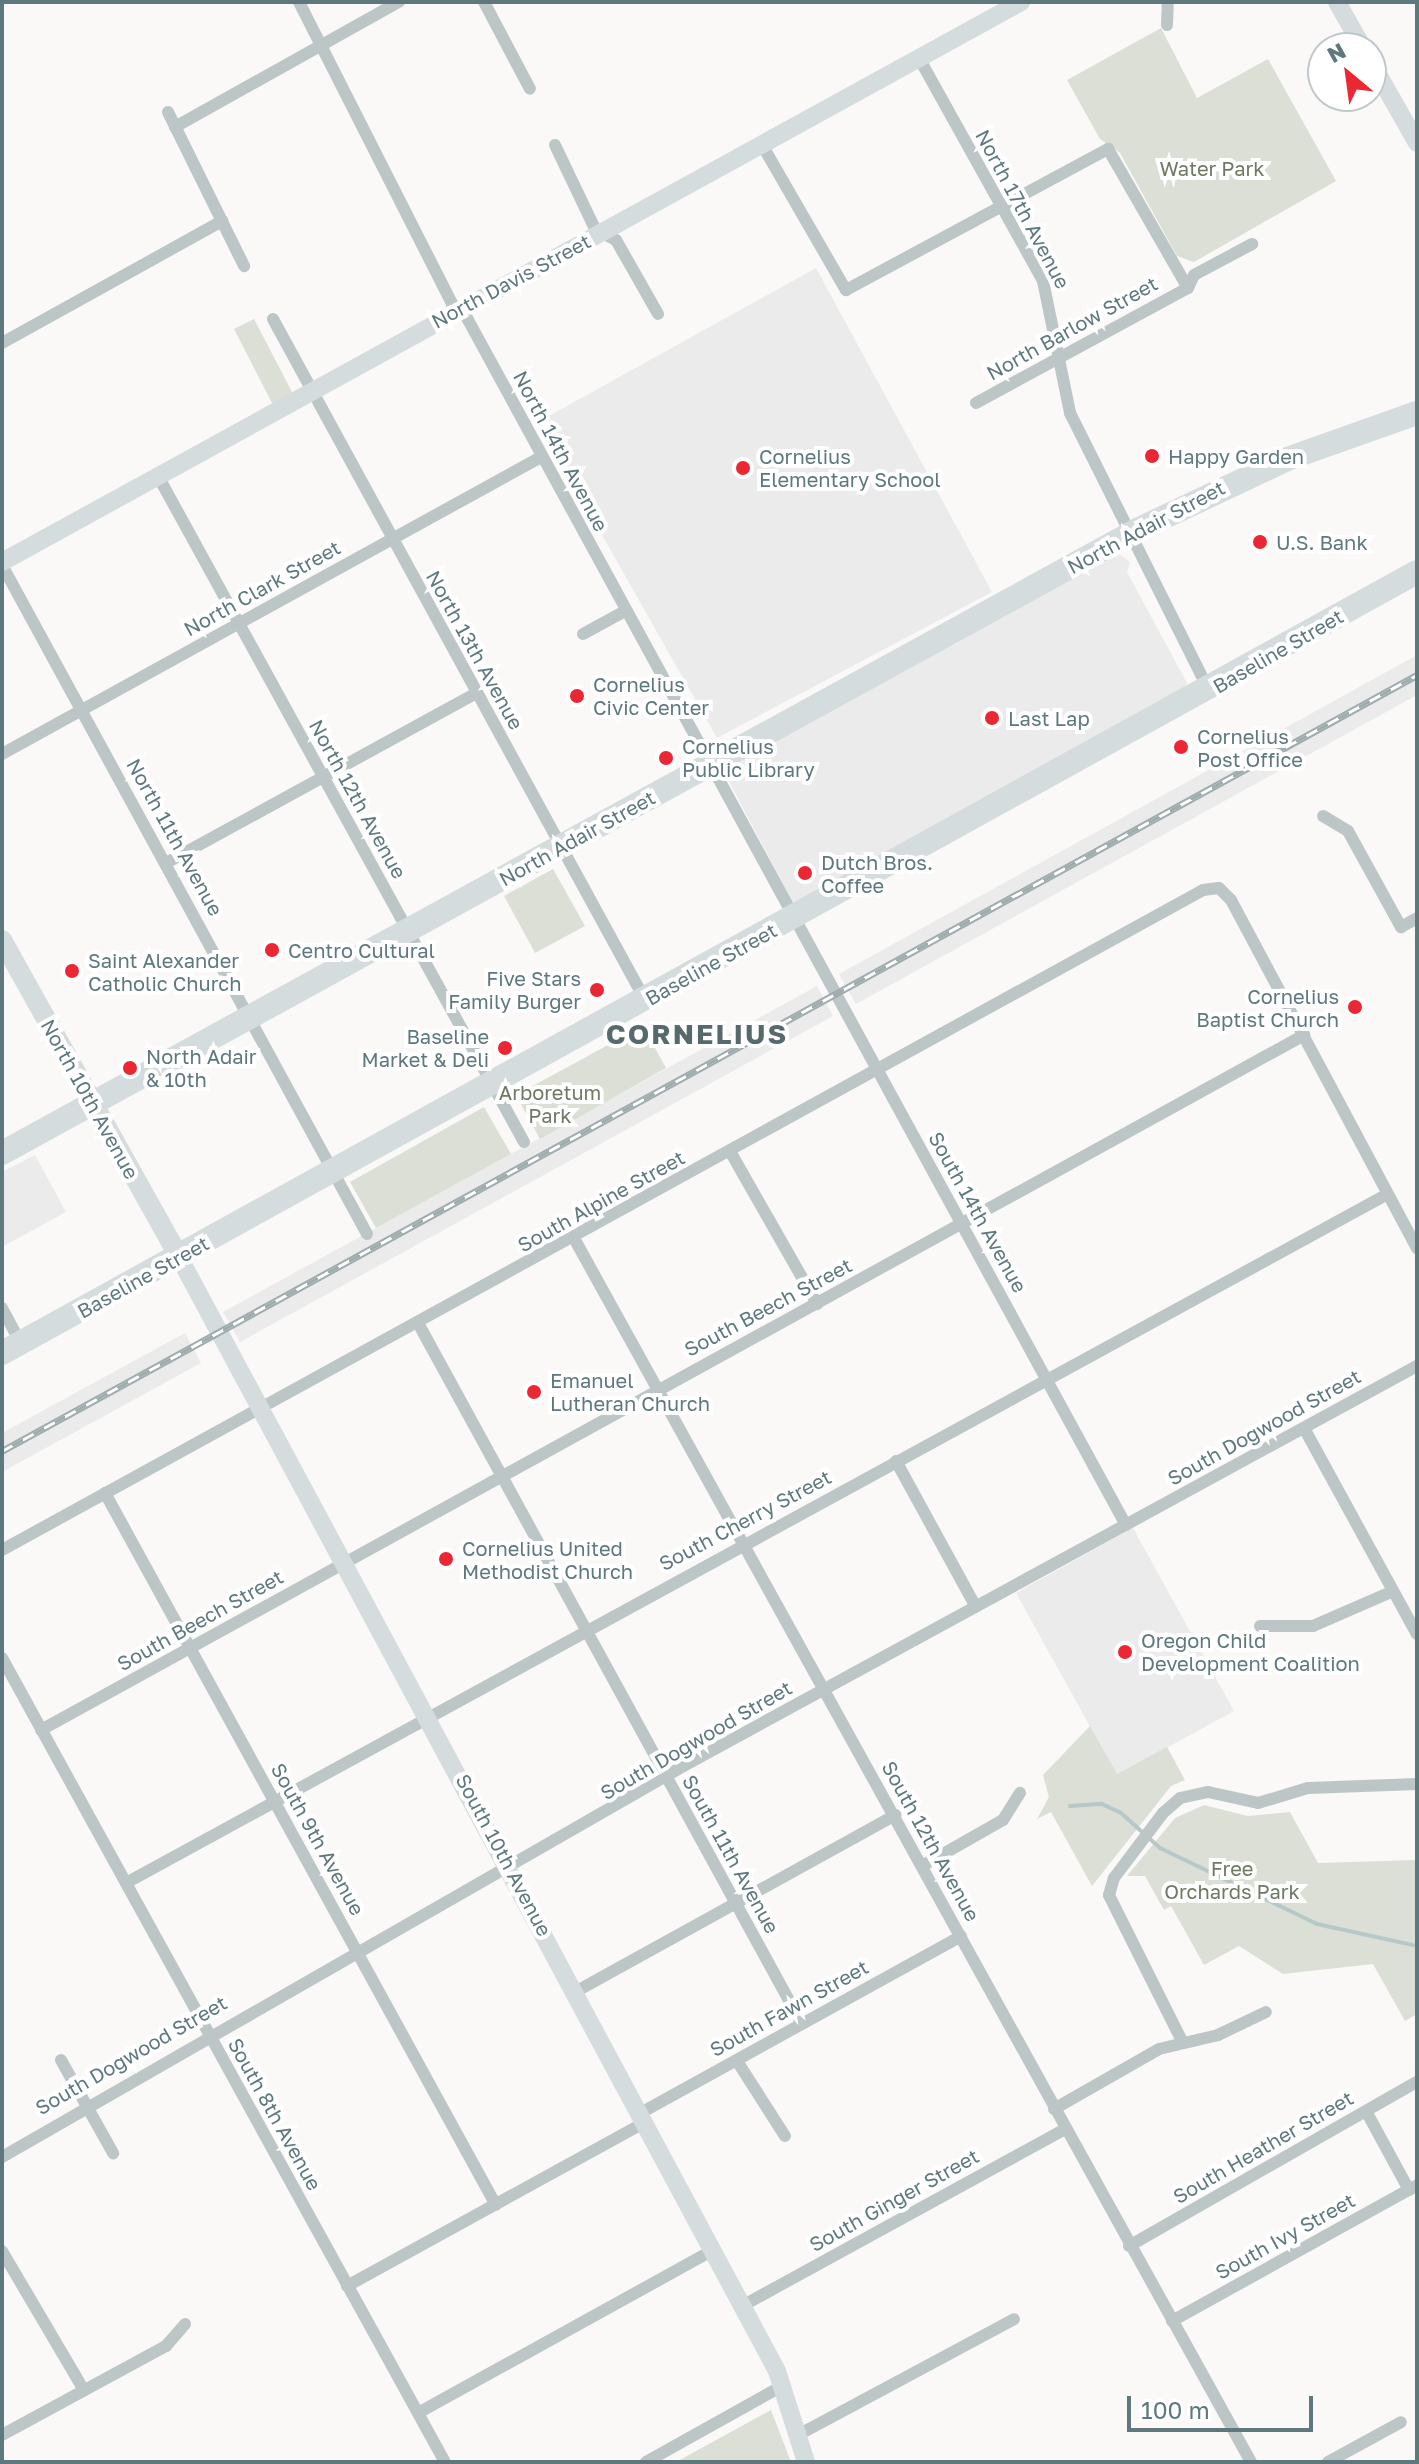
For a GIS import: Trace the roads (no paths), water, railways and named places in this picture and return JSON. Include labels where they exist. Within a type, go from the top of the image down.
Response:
[{"type":"highway","name":"North Adair Street","points":[[2,1153],[1126,535],[1287,459],[1417,413]]},
{"type":"highway","name":"Baseline Street","points":[[11,1348],[1417,572]]},
{"type":"main road","name":"North Davis Street","points":[[2,563],[312,389],[1021,2]]},
{"type":"main road","points":[[1337,2],[1354,32]]},
{"type":"main road","points":[[1387,90],[1417,143]]},
{"type":"main road","name":"North 10th Avenue","points":[[2,940],[179,1257]]},
{"type":"main road","name":"South 10th Avenue","points":[[179,1257],[512,1867],[639,2120],[742,2306],[782,2386],[806,2462]]},
{"type":"street","name":"North 14th Avenue","points":[[299,2],[458,311],[794,918]]},
{"type":"street","points":[[175,127],[399,2]]},
{"type":"street","points":[[484,2],[530,89]]},
{"type":"street","points":[[1167,25],[1168,2]]},
{"type":"street","name":"North 17th Avenue","points":[[919,58],[1054,307],[1059,359],[1070,413],[1126,535],[1208,690]]},
{"type":"street","points":[[168,112],[244,266]]},
{"type":"street","points":[[761,143],[846,290],[1108,149],[1188,288]]},
{"type":"street","points":[[555,145],[602,232],[616,240],[658,314]]},
{"type":"street","points":[[2,343],[222,221]]},
{"type":"street","name":"North Barlow Street","points":[[976,403],[1188,288],[1194,275],[1252,244]]},
{"type":"street","name":"North 13th Avenue","points":[[273,319],[645,1000]]},
{"type":"street","name":"North Clark Street","points":[[2,754],[541,457]]},
{"type":"street","name":"North 12th Avenue","points":[[158,476],[524,1142]]},
{"type":"street","name":"North 11th Avenue","points":[[2,563],[333,1172]]},
{"type":"street","points":[[583,634],[625,611]]},
{"type":"street","points":[[166,863],[476,693]]},
{"type":"street","points":[[1323,816],[1348,831],[1401,927],[1417,918]]},
{"type":"street","name":"South Alpine Street","points":[[2,1550],[1219,888],[1304,1035]]},
{"type":"street","name":"South 14th Avenue","points":[[794,918],[1126,1525]]},
{"type":"street","points":[[1304,1035],[1386,1195],[1417,1248]]},
{"type":"street","name":"South Beech Street","points":[[41,1730],[1304,1035]]},
{"type":"street","points":[[731,1153],[817,1304]]},
{"type":"street","points":[[333,1172],[367,1234]]},
{"type":"street","name":"South Cherry Street","points":[[126,1883],[743,1543],[1386,1195]]},
{"type":"street","name":"South 12th Avenue","points":[[575,1240],[1251,2462]]},
{"type":"street","points":[[2,1308],[11,1348]]},
{"type":"street","name":"South 11th Avenue","points":[[418,1323],[802,2024]]},
{"type":"street","name":"South Dogwood Street","points":[[2,2157],[208,2033],[512,1867],[824,1689],[1417,1366]]},
{"type":"street","points":[[1304,1428],[1417,1634]]},
{"type":"street","points":[[896,1461],[976,1607]]},
{"type":"street","name":"South 9th Avenue","points":[[105,1493],[496,2205]]},
{"type":"street","points":[[1260,1626],[1313,1626],[1393,1591]]},
{"type":"street","name":"South 8th Avenue","points":[[2,1658],[445,2462]]},
{"type":"street","points":[[1182,2041],[1109,1895],[1134,1850],[1173,1803],[1199,1793],[1258,1803],[1308,1788],[1417,1784]]},
{"type":"street","points":[[922,1866],[1003,1820],[1020,1793]]},
{"type":"street","points":[[575,1992],[895,1815]]},
{"type":"street","name":"South Fawn Street","points":[[347,2286],[496,2205],[737,2061],[961,1936]]},
{"type":"street","points":[[1054,2109],[1182,2041],[1218,2035],[1266,2012]]},
{"type":"street","points":[[61,2060],[113,2153]]},
{"type":"street","points":[[737,2061],[785,2136]]},
{"type":"street","name":"South Heather Street","points":[[1129,2246],[1285,2161],[1417,2082]]},
{"type":"street","points":[[1366,2111],[1413,2188]]},
{"type":"street","name":"South Ginger Street","points":[[742,2306],[1065,2129]]},
{"type":"street","name":"South Ivy Street","points":[[1172,2321],[1413,2188]]},
{"type":"street","points":[[2,2251],[84,2390]]},
{"type":"street","points":[[418,2413],[712,2251]]},
{"type":"street","points":[[798,2435],[1014,2319]]},
{"type":"street","points":[[2,2435],[166,2346],[185,2324]]},
{"type":"street","points":[[646,2462],[782,2386]]},
{"type":"street","points":[[1328,2462],[1401,2422]]},
{"type":"waterway","points":[[1070,1806],[1102,1804],[1121,1813],[1160,1848],[1317,1924],[1417,1946]]},
{"type":"railway","points":[[2,1451],[1417,675]]},
{"type":"place","name":"Happy Garden","points":[[1152,456]]},
{"type":"place","name":"Cornelius Elementary School","points":[[743,468]]},
{"type":"place","name":"U.S. Bank","points":[[1260,542]]},
{"type":"place","name":"Cornelius Civic Center","points":[[577,696]]},
{"type":"place","name":"Last Lap","points":[[992,718]]},
{"type":"place","name":"Cornelius Post Office","points":[[1181,747]]},
{"type":"place","name":"Cornelius Public Library","points":[[666,758]]},
{"type":"place","name":"Dutch Bros. Coffee","points":[[805,873]]},
{"type":"place","name":"Centro Cultural","points":[[272,950]]},
{"type":"place","name":"Saint Alexander Catholic Church","points":[[72,971]]},
{"type":"place","name":"Five Stars Family Burger","points":[[597,990]]},
{"type":"place","name":"Cornelius Baptist Church","points":[[1355,1007]]},
{"type":"place","name":"Baseline Market & Deli","points":[[505,1048]]},
{"type":"place","name":"North Adair & 10th","points":[[130,1068]]},
{"type":"place","name":"Emanuel Lutheran Church","points":[[534,1392]]},
{"type":"place","name":"Cornelius United Methodist Church","points":[[446,1559]]},
{"type":"place","name":"Oregon Child Development Coalition","points":[[1125,1652]]},
{"type":"district","name":"CORNELIUS","points":[[697,1034]]},
{"type":"park label","name":"Water Park","points":[[1212,168]]},
{"type":"park label","name":"Arboretum Park","points":[[550,1104]]},
{"type":"park label","name":"Free Orchards Park","points":[[1232,1880]]}]
